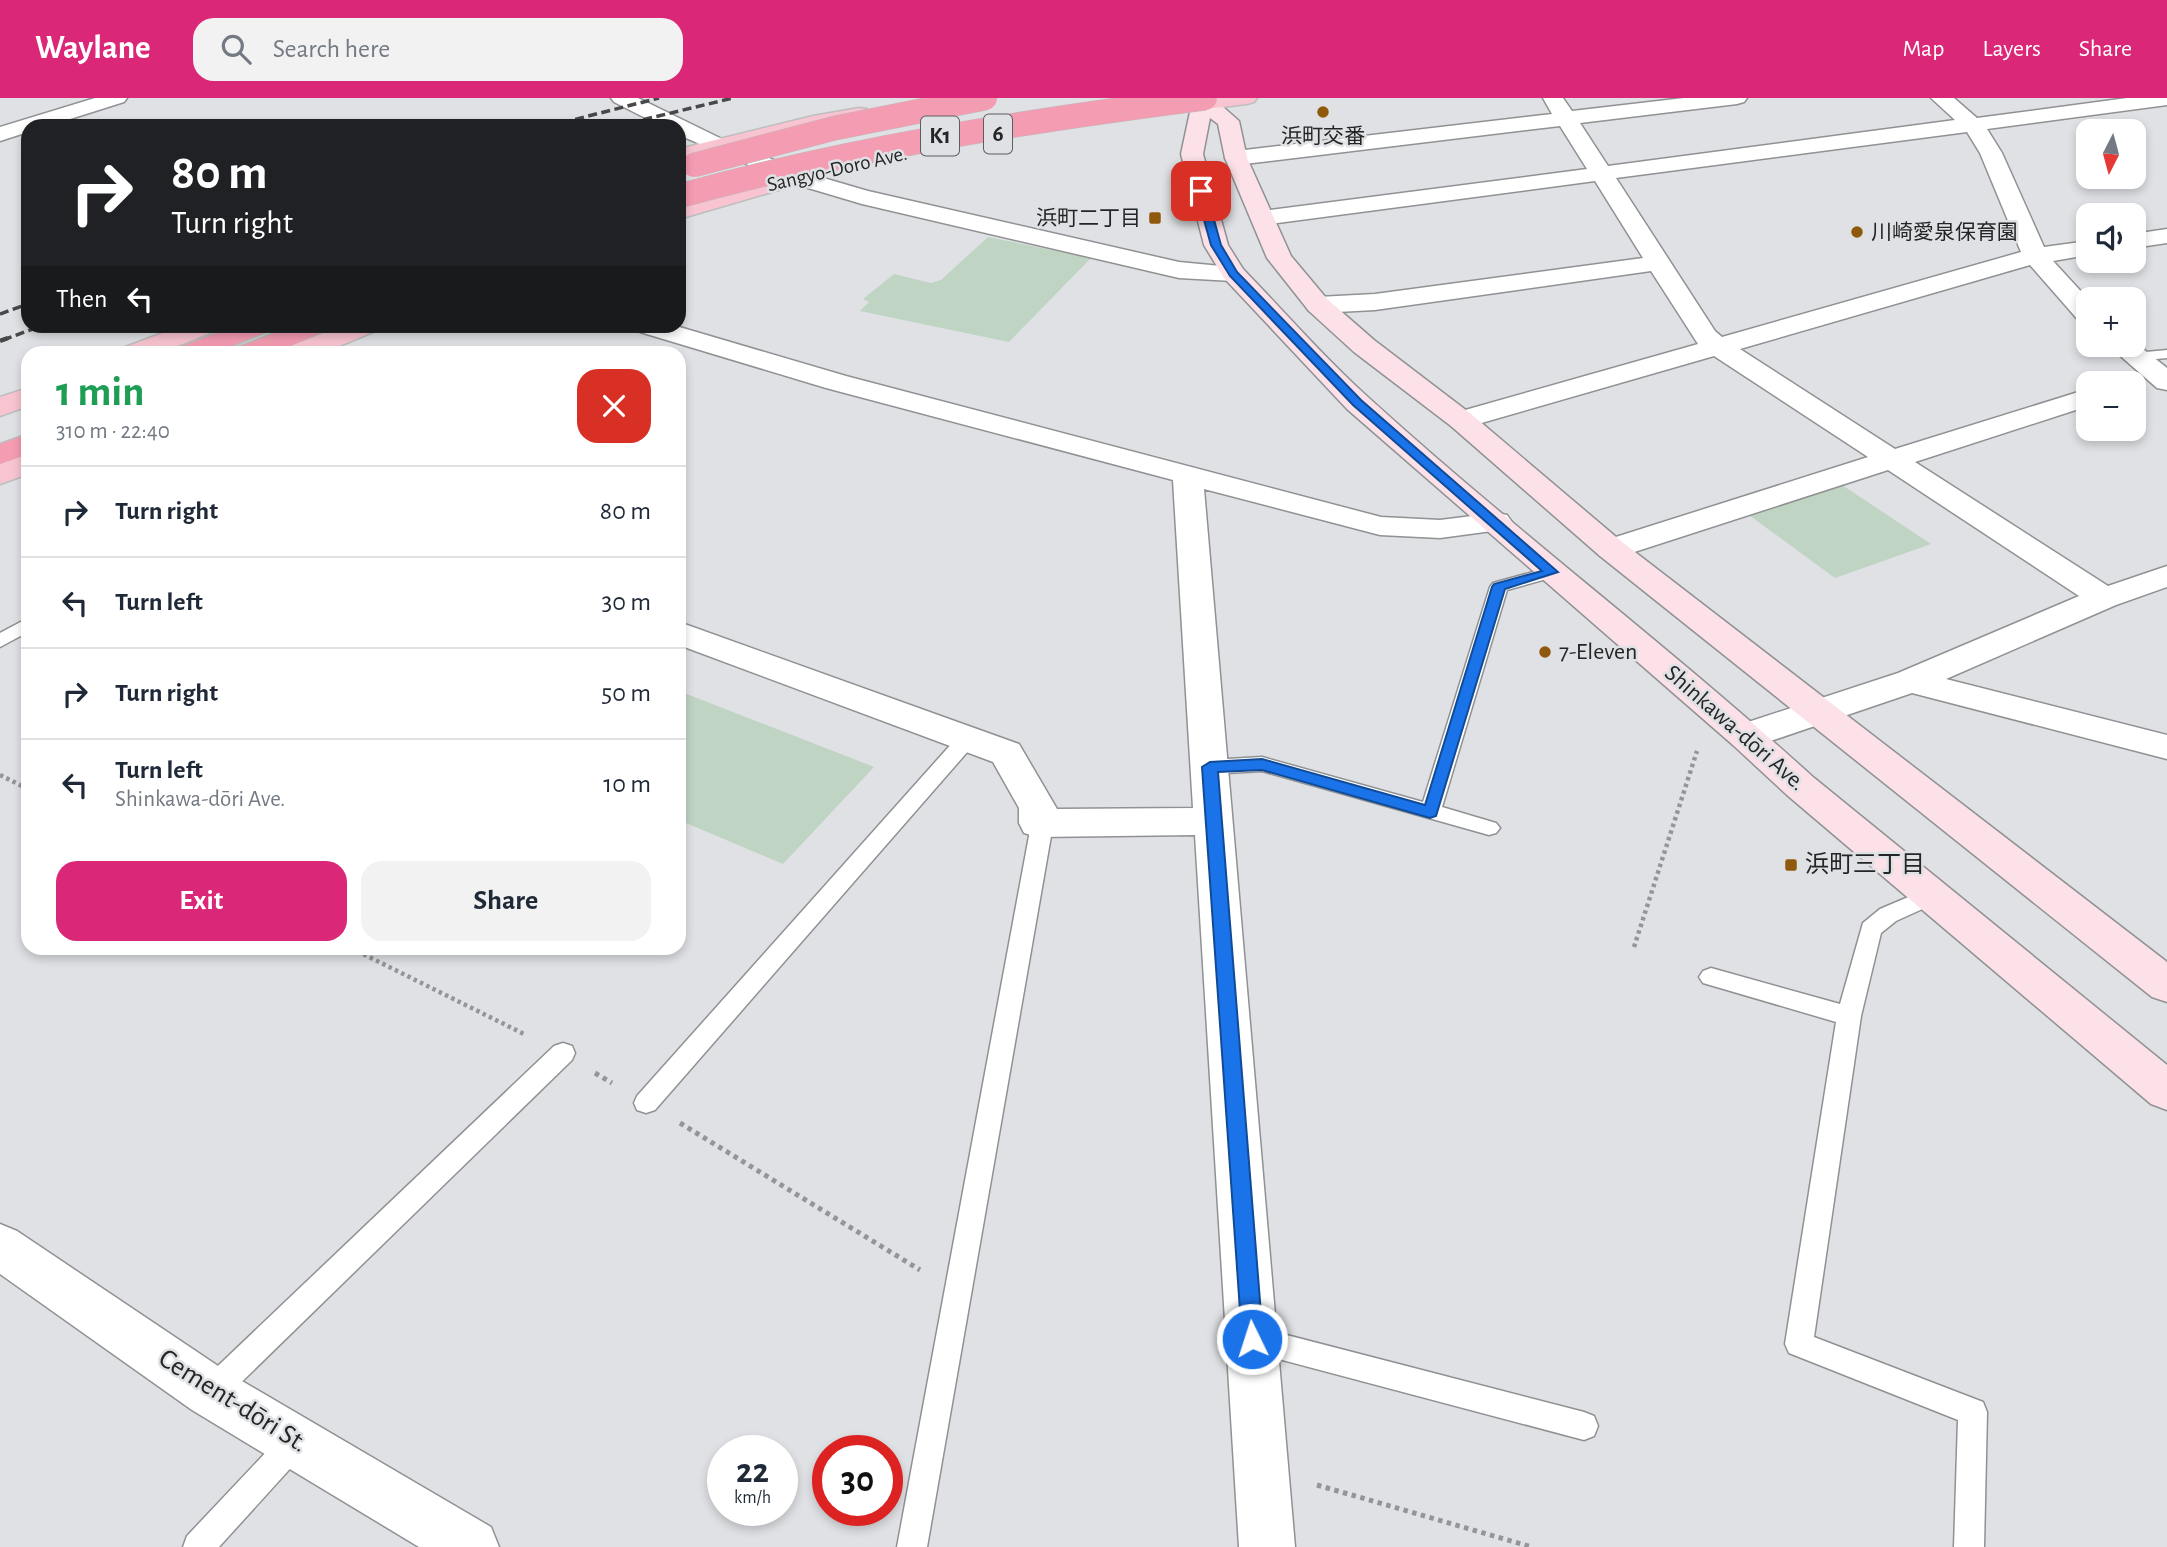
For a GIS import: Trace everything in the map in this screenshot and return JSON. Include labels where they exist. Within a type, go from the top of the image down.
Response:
[{"type":"highway","name":"K1","points":[[686,167],[822,131],[985,98]]},
{"type":"highway","name":"K1","points":[[686,194],[771,171],[924,138],[1059,117],[1204,100]]},
{"type":"highway","points":[[207,346],[240,333]]},
{"type":"highway","points":[[265,346],[297,333]]},
{"type":"highway","points":[[0,428],[21,420]]},
{"type":"highway","points":[[0,455],[21,446]]},
{"type":"main road","name":"Sangyo-Doro Ave.","points":[[686,154],[813,122],[947,98]]},
{"type":"main road","name":"Sangyo-Doro Ave.","points":[[686,210],[796,177],[1021,129],[1204,100],[1247,98]]},
{"type":"main road","points":[[1204,100],[1228,121],[1236,158],[1279,258],[1318,305],[1364,346],[1461,420],[1611,549],[2167,985]]},
{"type":"main road","name":"Shinkawa-dōri Ave.","points":[[1204,100],[1192,154],[1216,245],[1233,273],[1357,403],[1551,572],[1746,736],[1800,786],[2167,1091]]},
{"type":"main road","points":[[153,346],[186,333]]},
{"type":"main road","points":[[315,346],[347,333]]},
{"type":"main road","points":[[0,407],[21,399]]},
{"type":"main road","points":[[0,475],[21,466]]},
{"type":"street","points":[[56,119],[117,98]]},
{"type":"street","points":[[621,98],[664,119]]},
{"type":"street","points":[[1236,158],[1559,109],[1737,98]]},
{"type":"street","points":[[1941,98],[1973,125],[1991,153],[2035,256],[2076,302]]},
{"type":"street","points":[[1263,218],[2167,99]]},
{"type":"street","points":[[2143,102],[2167,117]]},
{"type":"street","points":[[1559,109],[1705,335],[1717,346],[1888,460],[2104,598]]},
{"type":"street","points":[[0,134],[21,129]]},
{"type":"street","points":[[686,130],[718,146],[796,177],[862,197],[1179,271],[1233,273]]},
{"type":"street","points":[[2146,239],[2167,236]]},
{"type":"street","points":[[1461,420],[2035,256],[2076,250]]},
{"type":"street","points":[[1318,305],[1375,302],[1658,263]]},
{"type":"street","points":[[674,333],[849,385],[1380,526],[1440,529],[1496,522]]},
{"type":"street","points":[[686,361],[712,344]]},
{"type":"street","points":[[2129,362],[2164,370]]},
{"type":"street","points":[[1611,549],[2076,401]]},
{"type":"street","points":[[1188,476],[1267,1547]]},
{"type":"street","points":[[1746,736],[1910,681],[2104,598],[2167,576]]},
{"type":"street","points":[[686,636],[969,737],[1006,753],[1038,808],[1038,823],[1214,821]]},
{"type":"street","points":[[1910,681],[2167,747]]},
{"type":"street","name":"Cement-dōri St.","points":[[0,1246],[211,1392],[471,1547]]},
{"type":"lane","points":[[1430,812],[1499,587],[1551,572]]},
{"type":"lane","points":[[0,641],[21,628]]},
{"type":"lane","points":[[646,1103],[969,737]]},
{"type":"lane","points":[[1210,767],[1262,764],[1489,828]]},
{"type":"lane","points":[[912,1547],[1037,849],[1038,823]]},
{"type":"lane","points":[[1932,895],[1888,915],[1871,929],[1849,1016],[1799,1344],[1973,1412],[1969,1547]]},
{"type":"lane","points":[[1712,977],[1849,1016]]},
{"type":"lane","points":[[211,1392],[563,1053]]},
{"type":"lane","points":[[1252,1339],[1584,1426]]},
{"type":"lane","points":[[198,1547],[296,1441]]},
{"type":"path","points":[[1634,947],[1697,750]]},
{"type":"path","points":[[0,775],[21,786]]},
{"type":"path","points":[[365,955],[563,1053],[958,1294]]},
{"type":"path","points":[[1263,1469],[1532,1547]]},
{"type":"green space","points":[[988,237],[1091,258],[1009,342],[860,311],[869,302],[863,299],[894,274],[931,283],[941,280]]},
{"type":"green space","points":[[1842,485],[1931,544],[1835,578],[1749,515]]},
{"type":"green space","points":[[686,694],[874,767],[783,864],[686,823]]},
{"type":"railway","points":[[576,119],[659,98]]},
{"type":"railway","points":[[646,119],[733,98]]},
{"type":"railway","points":[[0,314],[21,306]]},
{"type":"railway","points":[[3,340],[22,333]]},
{"type":"railway","points":[[0,341],[8,338]]},
{"type":"place","name":"浜町交番","points":[[1323,112]]},
{"type":"place","name":"浜町二丁目","points":[[1155,218]]},
{"type":"place","name":"川崎愛泉保育園","points":[[1857,232]]},
{"type":"place","name":"7-Eleven","points":[[1545,652]]},
{"type":"place","name":"浜町三丁目","points":[[1791,865]]},
{"type":"route","points":[[1201,191],[1216,245],[1233,273],[1357,403],[1551,572],[1499,587],[1430,812],[1262,764],[1210,767],[1252,1339]]}]
